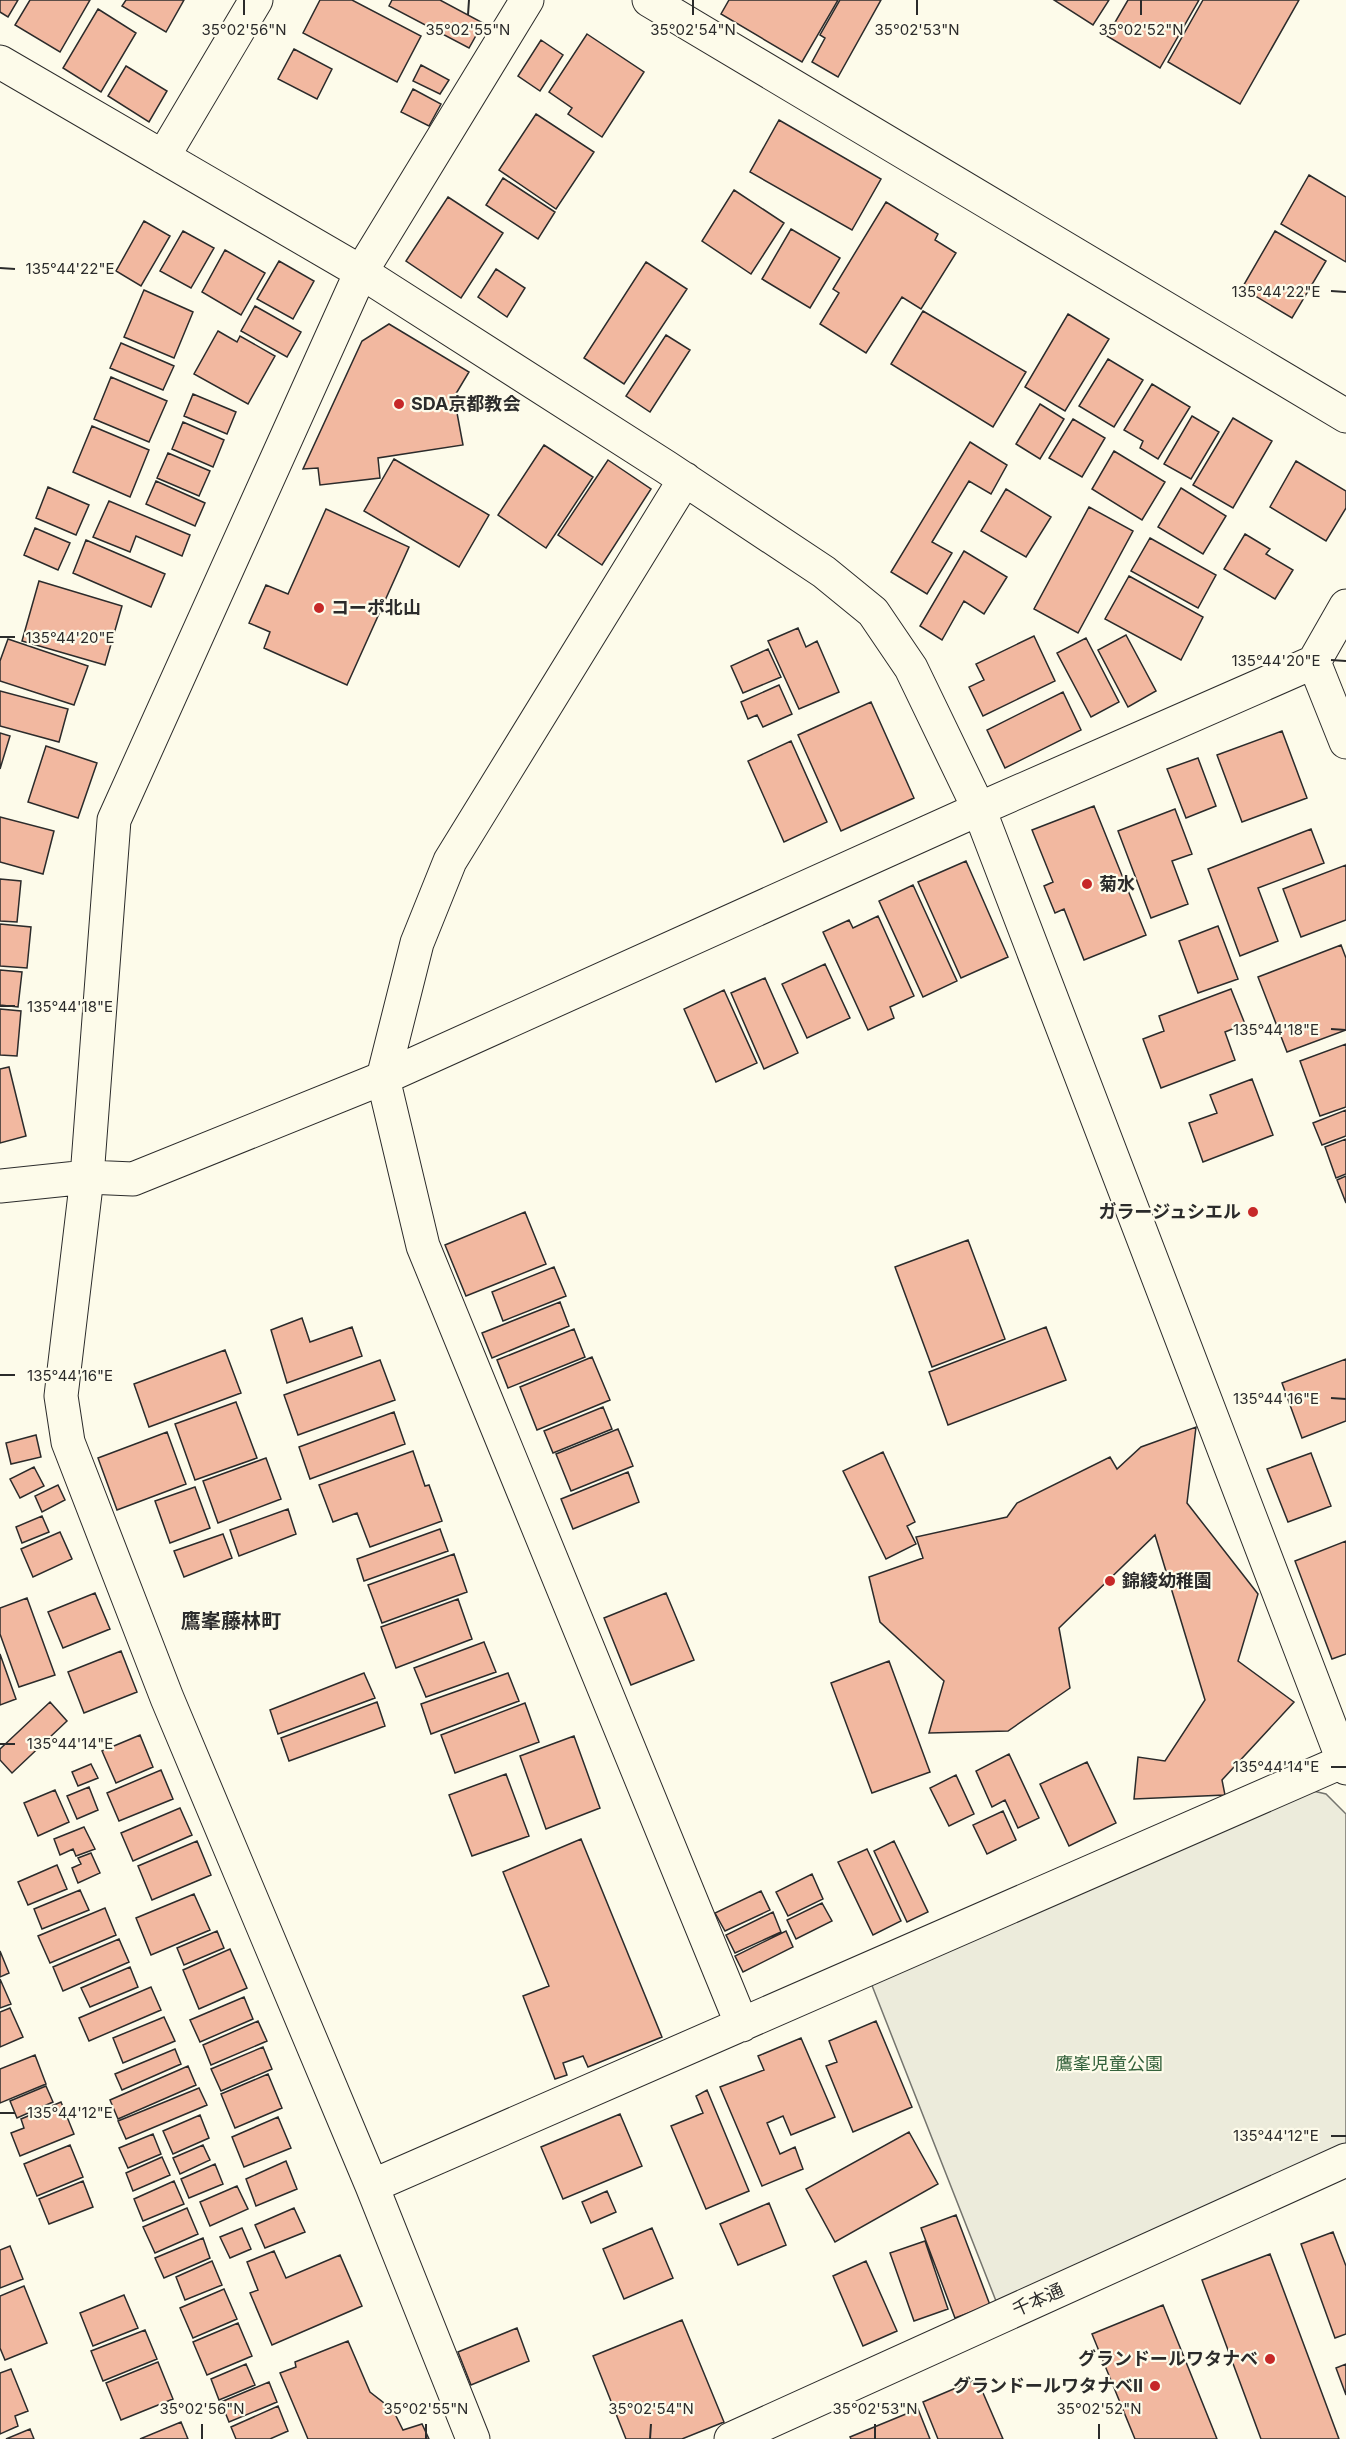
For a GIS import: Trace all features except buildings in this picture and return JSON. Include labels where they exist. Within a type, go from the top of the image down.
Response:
[{"type":"street","points":[[163,157],[256,0]]},
{"type":"street","points":[[473,2439],[372,2186],[167,1698],[68,1442],[62,1396],[87,1177],[114,820],[361,272],[526,0]]},
{"type":"street","points":[[649,0],[1346,416]]},
{"type":"street","points":[[0,62],[361,272],[685,479],[824,572],[873,612],[911,668],[979,809],[1345,1763],[372,2186]]},
{"type":"street","points":[[685,479],[450,861],[417,943],[383,1078],[423,1246],[742,2025]]},
{"type":"street","points":[[0,1186],[87,1177],[133,1179],[383,1078],[979,809],[1314,662],[1346,606]]},
{"type":"street","points":[[1314,662],[1346,742]]},
{"type":"street","name":"千本通","points":[[731,2439],[1346,2160]]},
{"type":"green space","name":"鷹峯児童公園","points":[[1309,1790],[1326,1794],[1346,1814],[1346,2146],[996,2301],[871,1983]]},
{"type":"place","name":"SDA京都教会","points":[[399,404]]},
{"type":"place","name":"コーポ北山","points":[[319,608]]},
{"type":"place","name":"菊水","points":[[1087,884]]},
{"type":"place","name":"ガラージュシエル","points":[[1253,1212]]},
{"type":"place","name":"錦綾幼稚園","points":[[1110,1581]]},
{"type":"place","name":"グランドールワタナベ","points":[[1270,2359]]},
{"type":"place","name":"グランドールワタナベⅡ","points":[[1155,2386]]},
{"type":"district","name":"鷹峯藤林町","points":[[231,1621]]}]
